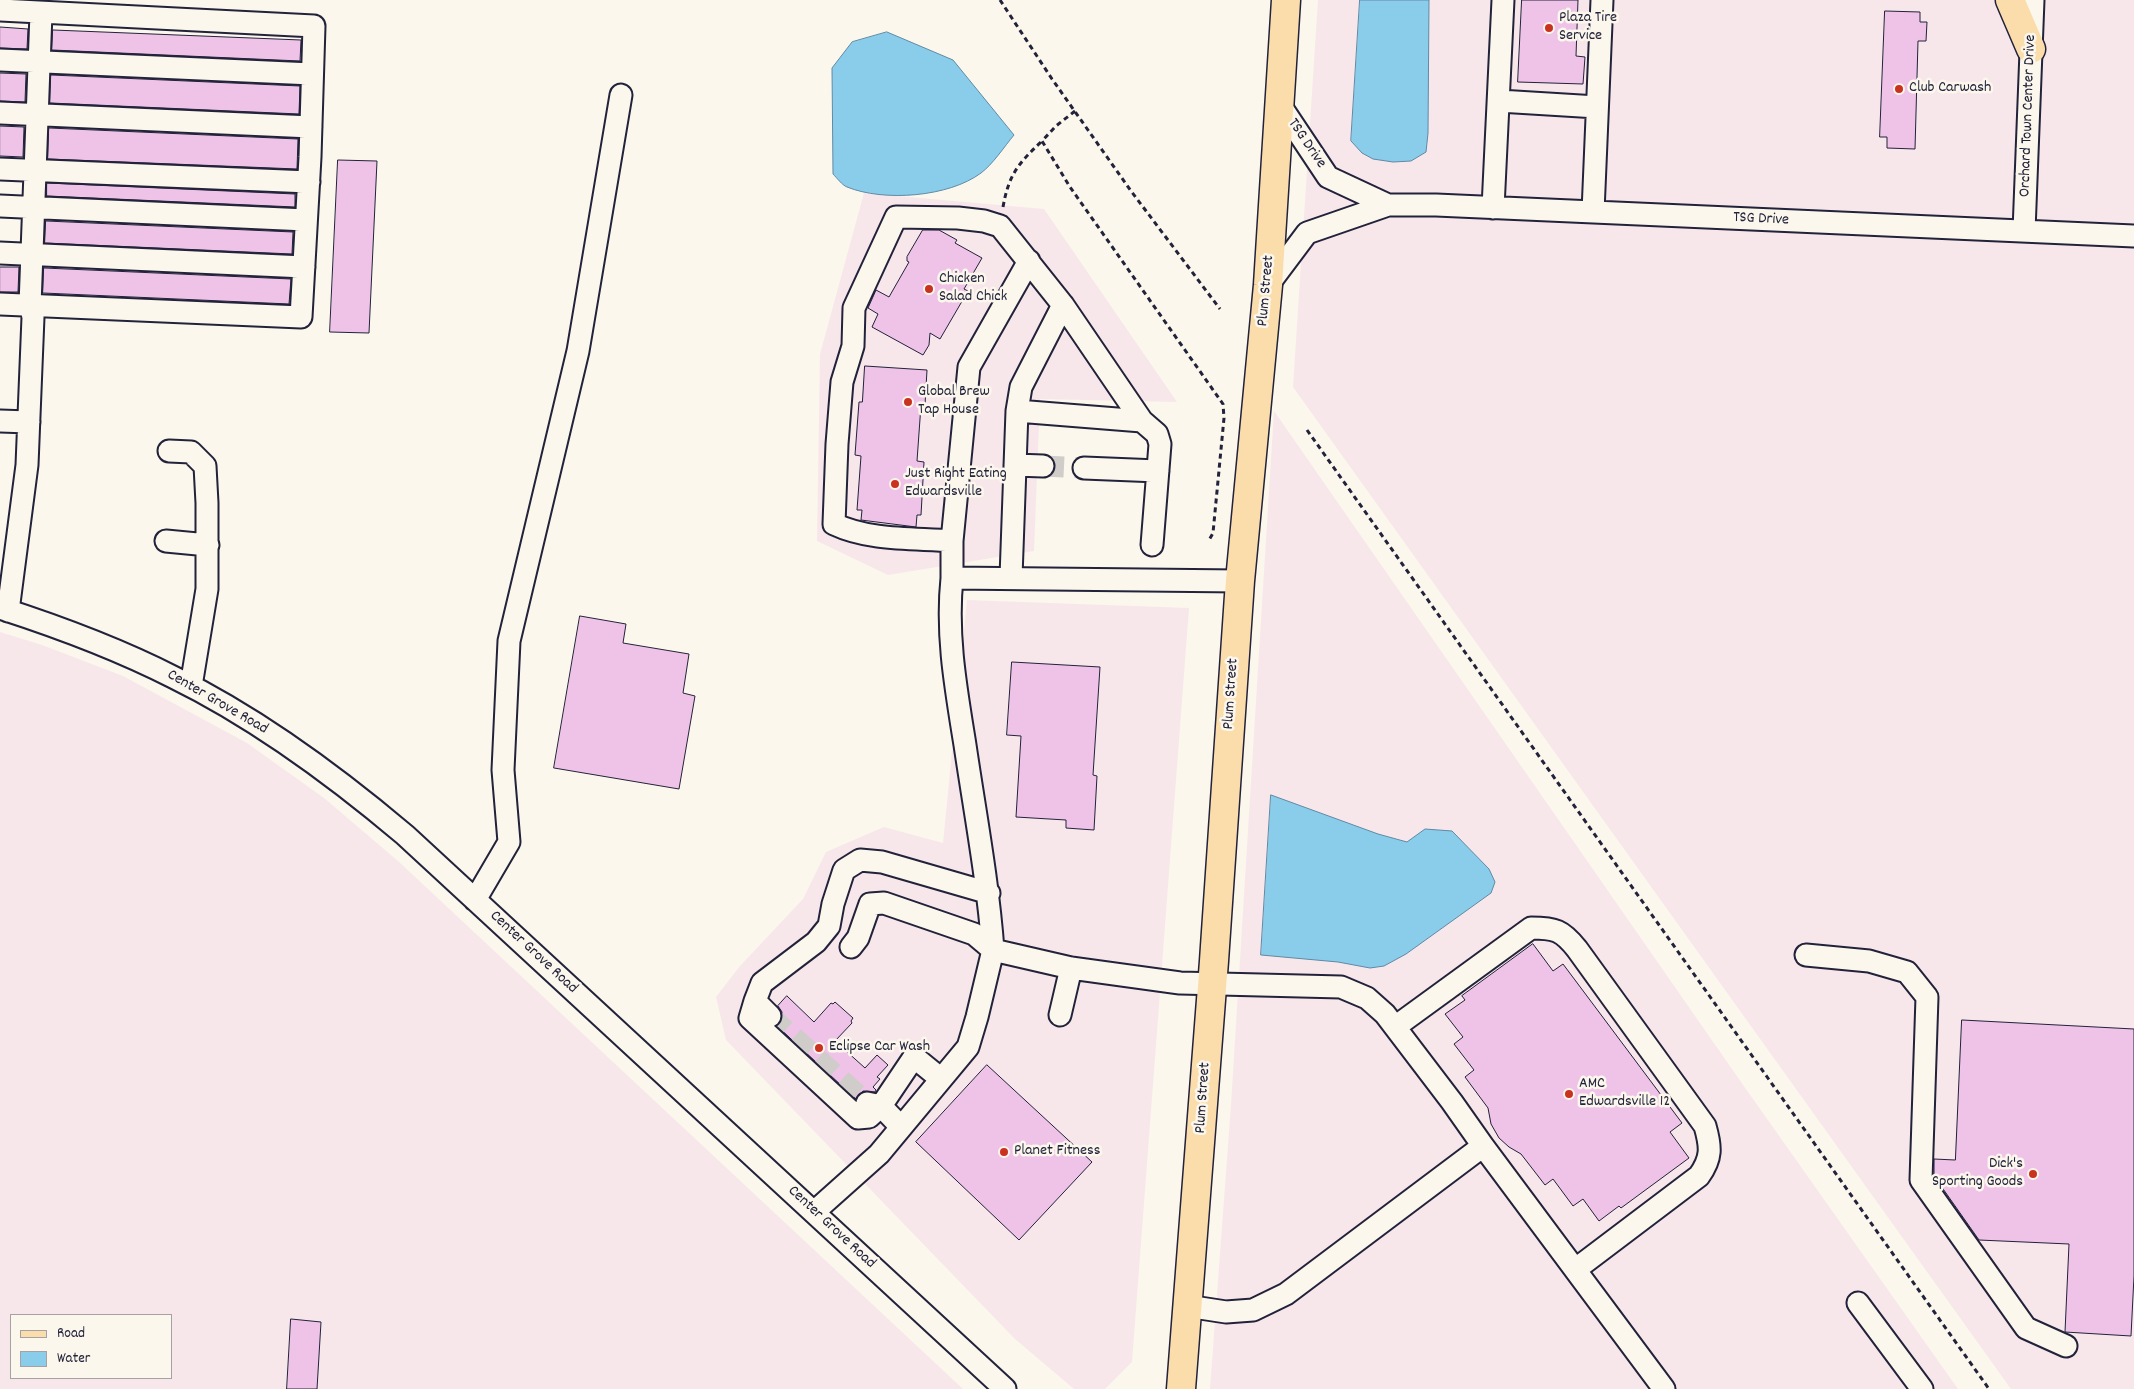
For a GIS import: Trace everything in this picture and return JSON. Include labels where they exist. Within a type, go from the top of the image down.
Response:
[{"type":"main road","name":"Plum Street","points":[[1180,1386],[1213,984],[1240,580],[1268,285],[1286,0]]},
{"type":"main road","points":[[2010,0],[2032,49]]},
{"type":"street","points":[[1493,208],[1503,0]]},
{"type":"street","points":[[1592,212],[1602,0]]},
{"type":"street","name":"Orchard Town Center Drive","points":[[2024,231],[2033,0]]},
{"type":"street","points":[[0,10],[314,26],[309,182],[301,317],[0,304]]},
{"type":"street","points":[[4,610],[27,465],[33,317],[30,306],[34,170],[41,13]]},
{"type":"street","points":[[0,60],[312,74]]},
{"type":"street","points":[[475,900],[509,842],[503,770],[509,641],[578,351],[621,94]]},
{"type":"street","points":[[1499,102],[1597,107]]},
{"type":"street","name":"TSG Drive","points":[[1280,105],[1328,177],[1388,205]]},
{"type":"street","points":[[0,113],[311,128]]},
{"type":"street","points":[[0,169],[309,182]]},
{"type":"street","name":"TSG Drive","points":[[1268,285],[1307,233],[1388,205],[2134,236]]},
{"type":"street","points":[[0,206],[306,220]]},
{"type":"street","points":[[952,541],[876,536],[850,532],[834,524],[836,444],[842,382],[853,346],[854,308],[896,217],[958,218],[984,221],[1000,226],[1029,261],[1063,305],[1142,421],[1157,434],[1160,444],[1152,545]]},
{"type":"street","points":[[0,253],[304,267]]},
{"type":"street","points":[[814,1212],[879,1154],[968,1047],[993,950],[988,893],[951,660],[949,610],[952,578],[952,541],[969,367],[1029,261]]},
{"type":"street","points":[[1011,577],[1017,411],[1021,387],[1063,305]]},
{"type":"street","points":[[1017,411],[1142,421]]},
{"type":"street","points":[[0,421],[29,422]]},
{"type":"street","points":[[169,450],[191,452],[205,466],[208,545],[207,589],[190,686]]},
{"type":"street","points":[[1015,465],[1042,466]]},
{"type":"street","points":[[1084,468],[1158,471]]},
{"type":"street","points":[[166,541],[208,545]]},
{"type":"street","points":[[952,578],[1240,580]]},
{"type":"street","name":"Center Grove Road","points":[[4,610],[44,622],[122,652],[190,686],[240,714],[362,799],[405,835],[814,1212],[997,1386]]},
{"type":"street","points":[[941,1079],[914,1057],[874,1105],[868,1117],[858,1118],[750,1018],[762,983],[816,942],[829,926],[833,904],[844,870],[860,860],[882,862],[988,893]]},
{"type":"street","points":[[851,947],[858,938],[870,904],[884,903],[974,934],[993,950],[1071,968],[1180,983],[1341,987],[1367,998],[1395,1026],[1664,1389]]},
{"type":"street","points":[[1395,1026],[1531,928],[1548,928],[1566,935],[1577,948],[1705,1126],[1710,1142],[1708,1164],[1699,1176],[1576,1270]]},
{"type":"street","points":[[1806,955],[1869,961],[1907,972],[1927,997],[1921,1180],[2026,1328],[2066,1346]]},
{"type":"street","points":[[1060,1014],[1071,968]]},
{"type":"street","points":[[755,1001],[770,1016]]},
{"type":"street","points":[[874,1105],[901,1127]]},
{"type":"street","points":[[1187,1306],[1226,1312],[1253,1310],[1286,1294],[1483,1146]]},
{"type":"street","points":[[1858,1302],[1922,1389]]},
{"type":"path","points":[[1000,0],[1131,191],[1220,309]]},
{"type":"path","points":[[1000,226],[1008,181],[1025,157],[1056,126],[1075,111]]},
{"type":"path","points":[[1042,141],[1070,188],[1223,404],[1224,418],[1213,533],[1208,542]]},
{"type":"path","points":[[1307,430],[1989,1389]]},
{"type":"shaded area","points":[[1318,0],[2134,0],[2134,1389],[2011,1389],[1293,387]]},
{"type":"shaded area","points":[[864,193],[1044,209],[1177,402],[1040,399],[1034,551],[888,575],[817,541],[820,354]]},
{"type":"shaded area","points":[[1274,411],[1741,1082],[1958,1389],[1210,1389],[1231,1105]]},
{"type":"shaded area","points":[[967,600],[1189,608],[1132,1362],[1105,1389],[1074,1389],[1015,1339],[726,1040],[716,997],[740,966],[803,899],[826,852],[884,827],[943,843]]},
{"type":"shaded area","points":[[0,632],[42,645],[123,676],[247,743],[324,798],[398,861],[963,1389],[0,1389]]},
{"type":"water","points":[[1360,0],[1429,0],[1428,133],[1426,152],[1411,161],[1393,162],[1373,159],[1362,153],[1351,141]]},
{"type":"water","points":[[887,32],[953,60],[1014,135],[990,165],[968,181],[934,192],[916,195],[879,195],[847,187],[833,174],[832,68],[852,42]]},
{"type":"water","points":[[1271,795],[1378,834],[1407,842],[1425,829],[1452,831],[1489,869],[1495,882],[1491,893],[1406,954],[1384,966],[1370,968],[1338,962],[1261,955]]},
{"type":"building","name":"Plaza Tire Service","points":[[1522,0],[1578,0],[1576,56],[1585,57],[1583,84],[1518,82]]},
{"type":"building","name":"Club Carwash","points":[[1885,11],[1920,12],[1920,22],[1927,22],[1926,41],[1918,41],[1915,149],[1887,148],[1887,137],[1880,137]]},
{"type":"building","points":[[0,27],[28,29],[27,49],[0,48]]},
{"type":"building","points":[[53,30],[301,40],[300,61],[52,50]]},
{"type":"building","points":[[0,73],[26,74],[25,102],[0,101]]},
{"type":"building","points":[[51,75],[300,86],[299,114],[50,103]]},
{"type":"building","points":[[0,126],[24,127],[23,157],[0,156]]},
{"type":"building","points":[[49,128],[298,139],[297,169],[48,159]]},
{"type":"building","points":[[338,160],[377,161],[369,333],[330,332]]},
{"type":"building","points":[[47,183],[295,194],[295,207],[47,196]]},
{"type":"building","points":[[46,221],[293,232],[292,254],[45,243]]},
{"type":"building","name":"Chicken Salad Chick","points":[[923,230],[939,230],[957,240],[955,243],[982,258],[964,289],[968,291],[940,339],[930,333],[929,345],[923,355],[872,327],[878,314],[868,308],[876,290],[889,297],[909,262],[907,257]]},
{"type":"building","points":[[0,267],[19,267],[18,292],[0,292]]},
{"type":"building","points":[[44,268],[291,279],[289,304],[43,293]]},
{"type":"building","points":[[865,366],[927,370],[925,405],[921,405],[917,461],[924,462],[921,515],[917,515],[916,527],[861,520],[862,510],[857,510],[861,456],[855,455],[859,402],[862,402]]},
{"type":"building","points":[[580,616],[626,624],[623,643],[689,654],[683,693],[695,696],[679,789],[554,768]]},
{"type":"building","points":[[1012,662],[1100,667],[1093,775],[1097,776],[1094,830],[1066,828],[1066,820],[1016,817],[1021,736],[1007,735]]},
{"type":"building","name":"AMC Edwardsville 12","points":[[1533,944],[1553,971],[1563,964],[1682,1123],[1670,1132],[1689,1158],[1621,1208],[1619,1206],[1599,1221],[1583,1199],[1573,1206],[1553,1179],[1545,1185],[1521,1154],[1499,1138],[1491,1124],[1488,1108],[1465,1077],[1474,1070],[1454,1044],[1463,1037],[1445,1014],[1465,1000],[1462,996]]},
{"type":"building","name":"Eclipse Car Wash","points":[[787,996],[814,1022],[831,1003],[835,1002],[853,1018],[852,1023],[835,1041],[865,1068],[877,1055],[888,1065],[877,1077],[880,1079],[873,1087],[876,1090],[875,1092],[863,1091],[856,1099],[777,1026],[782,1019],[782,1012],[778,1006]]},
{"type":"building","name":"Dick's Sporting Goods","points":[[1962,1020],[2134,1029],[2134,1276],[2131,1336],[2065,1332],[2069,1244],[1979,1240],[1934,1176],[1934,1159],[1955,1160]]},
{"type":"building","name":"Planet Fitness","points":[[987,1065],[1092,1162],[1019,1240],[916,1142]]},
{"type":"building","points":[[291,1319],[321,1322],[317,1389],[287,1389]]},
{"type":"tunnel","points":[[1043,466],[1084,468]]},
{"type":"tunnel","points":[[770,1016],[867,1103]]},
{"type":"place","name":"Plaza Tire Service","points":[[1549,28]]},
{"type":"place","name":"Club Carwash","points":[[1899,89]]},
{"type":"place","name":"Chicken Salad Chick","points":[[929,289]]},
{"type":"place","name":"Global Brew Tap House","points":[[908,402]]},
{"type":"place","name":"Just Right Eating Edwardsville","points":[[895,484]]},
{"type":"place","name":"Eclipse Car Wash","points":[[819,1048]]},
{"type":"place","name":"AMC Edwardsville 12","points":[[1569,1094]]},
{"type":"place","name":"Planet Fitness","points":[[1004,1152]]},
{"type":"place","name":"Dick's Sporting Goods","points":[[2033,1174]]}]
